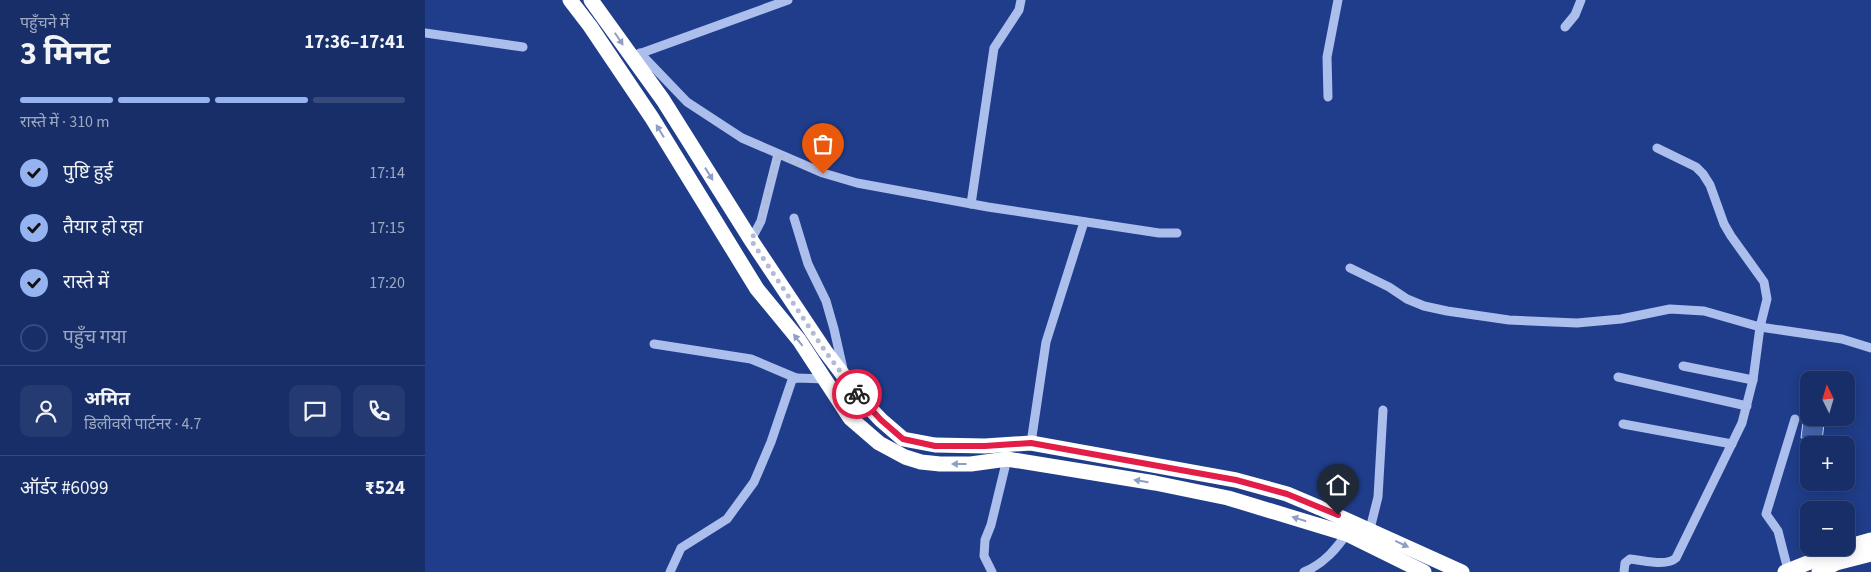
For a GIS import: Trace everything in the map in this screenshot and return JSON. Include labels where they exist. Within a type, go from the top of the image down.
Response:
[{"type":"highway","points":[[569,0],[590,26],[652,118],[757,289],[799,340],[850,418],[879,443],[905,457],[921,462],[971,464],[1007,459],[1155,483],[1228,498],[1351,528],[1370,529],[1462,572]]},
{"type":"highway","points":[[595,1],[636,55],[751,240],[846,380],[881,420],[903,439],[935,446],[985,446],[1031,443],[1236,480],[1287,494],[1351,528],[1423,572]]},
{"type":"highway","points":[[1855,544],[1871,540]]},
{"type":"highway","points":[[1819,572],[1836,563],[1871,554]]},
{"type":"highway","points":[[1786,571],[1824,556]]},
{"type":"street","points":[[788,0],[636,55],[687,102],[742,138],[823,174],[857,183],[971,204],[1159,233],[1177,233]]},
{"type":"street","points":[[971,204],[993,48],[1019,10],[1021,0]]},
{"type":"street","points":[[1328,97],[1327,57],[1338,0]]},
{"type":"street","points":[[1565,27],[1575,15],[1581,0]]},
{"type":"street","points":[[425,33],[523,47]]},
{"type":"street","points":[[1624,572],[1625,563],[1630,558],[1672,562],[1676,558],[1742,423],[1753,380],[1760,327],[1767,299],[1764,282],[1731,236],[1703,174],[1696,167],[1657,148]]},
{"type":"street","points":[[751,240],[761,221],[778,154]]},
{"type":"street","points":[[794,218],[808,264],[826,301],[846,380]]},
{"type":"street","points":[[1031,443],[1046,342],[1084,222]]},
{"type":"street","points":[[1350,268],[1389,287],[1407,299],[1424,306],[1447,311],[1509,320],[1577,323],[1621,319],[1670,308],[1704,310],[1760,327],[1842,339],[1871,348]]},
{"type":"street","points":[[654,344],[736,355],[751,359],[796,378],[826,379]]},
{"type":"street","points":[[1683,366],[1753,380]]},
{"type":"street","points":[[1618,377],[1747,406]]},
{"type":"street","points":[[670,572],[681,548],[727,519],[754,482],[771,442],[789,383],[796,378]]},
{"type":"street","points":[[1370,529],[1378,497],[1383,410]]},
{"type":"street","points":[[1786,571],[1778,531],[1765,514],[1795,419]]},
{"type":"street","points":[[1623,424],[1732,444]]},
{"type":"street","points":[[992,572],[984,556],[985,540],[991,525],[1007,459]]},
{"type":"street","points":[[1304,572],[1324,562],[1351,528]]},
{"type":"street","points":[[1323,572],[1324,562]]},
{"type":"building","points":[[1802,426],[1824,426],[1822,436],[1801,436]]},
{"type":"way so far","points":[[823,174],[778,154],[761,221],[751,240],[825,351],[857,394]]},
{"type":"route","points":[[857,394],[881,420],[903,439],[935,446],[985,446],[1031,443],[1236,480],[1287,494],[1338,515]]}]
